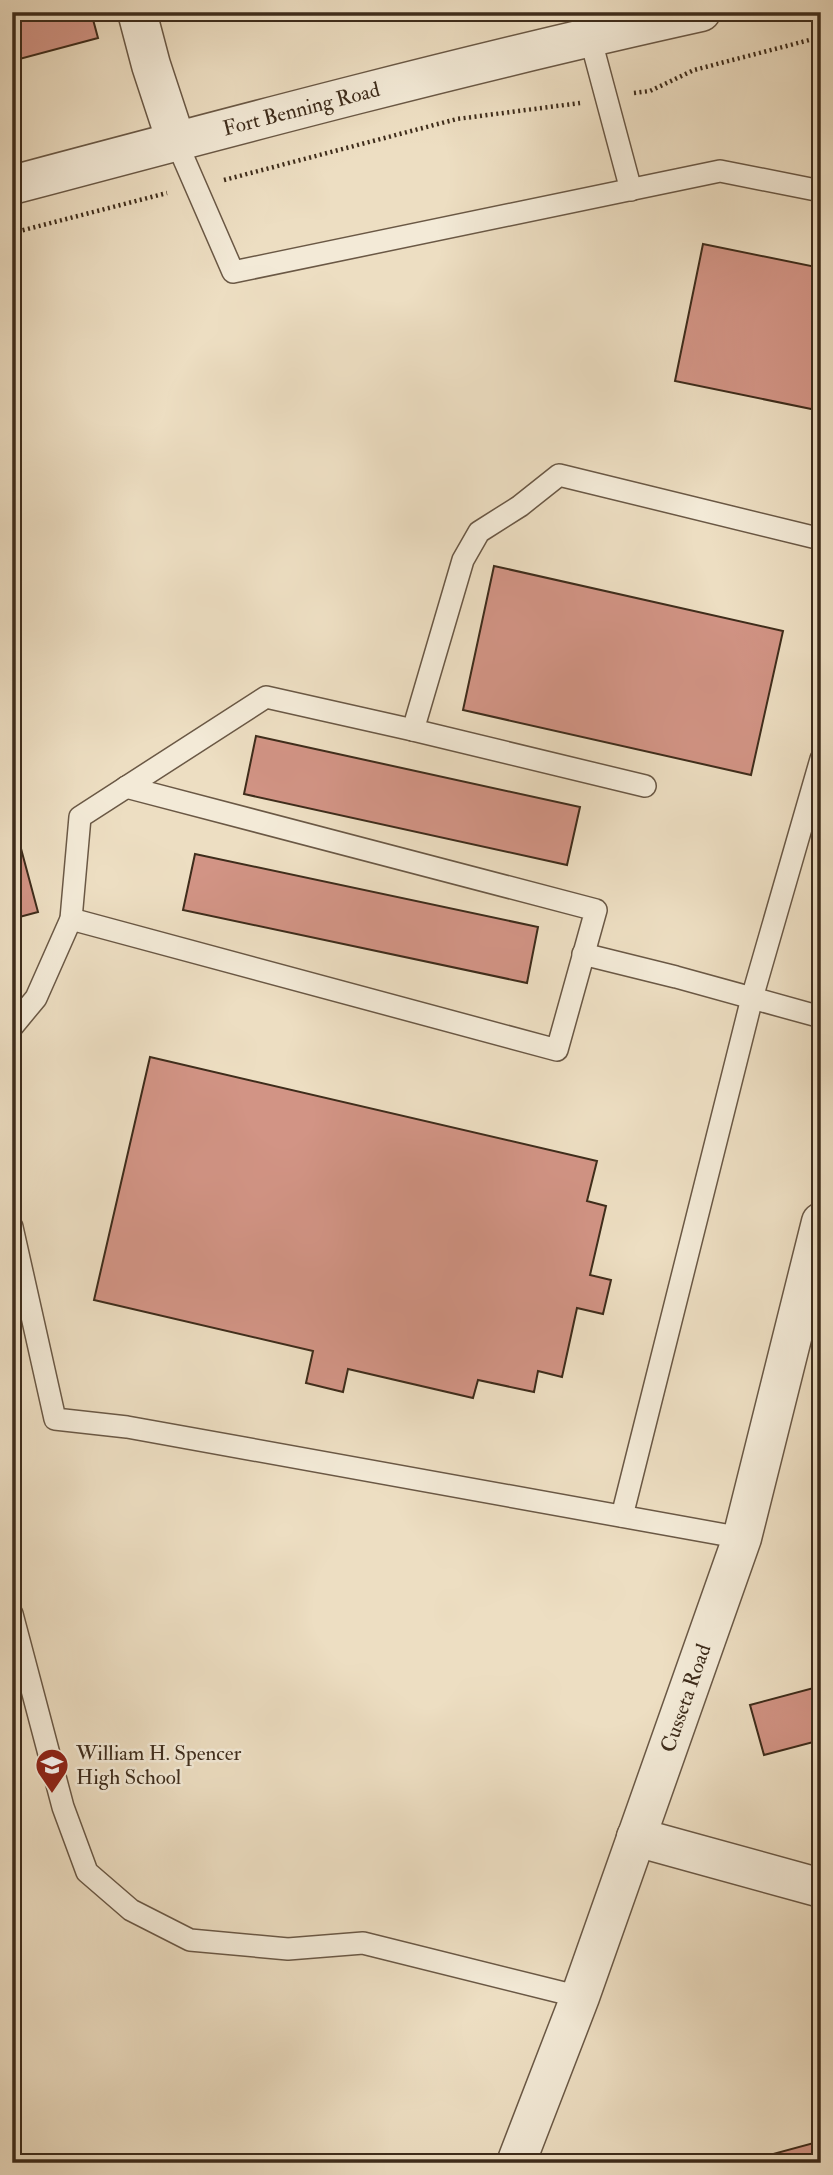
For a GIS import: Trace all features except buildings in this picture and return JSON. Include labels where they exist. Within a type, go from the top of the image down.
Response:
[{"type":"street","points":[[137,12],[176,141]]},
{"type":"street","name":"Fort Benning Road","points":[[590,37],[631,12]]},
{"type":"street","name":"Fort Benning Road","points":[[12,185],[590,37],[701,12]]},
{"type":"street","name":"Cusseta Road","points":[[516,2163],[580,1997],[742,1538],[821,1222]]},
{"type":"street","points":[[636,1837],[821,1888]]},
{"type":"lane","points":[[590,37],[631,190]]},
{"type":"lane","points":[[176,141],[233,272],[720,171],[821,191]]},
{"type":"lane","points":[[413,730],[463,560],[479,532],[520,506],[559,475],[821,539]]},
{"type":"lane","points":[[12,1027],[36,999],[71,919],[80,817],[266,697],[645,786]]},
{"type":"lane","points":[[622,1516],[752,999],[821,759]]},
{"type":"lane","points":[[71,919],[557,1049],[596,910],[126,787]]},
{"type":"lane","points":[[583,954],[821,1017]]},
{"type":"lane","points":[[12,1227],[55,1419],[127,1427],[742,1538]]},
{"type":"lane","points":[[12,1615],[64,1807],[87,1872],[131,1910],[190,1940],[288,1949],[363,1943],[580,1997]]},
{"type":"path","points":[[12,233],[457,119],[570,105],[650,91],[694,70],[821,37]]},
{"type":"place","name":"William H. Spencer High School","points":[[52,1795]]}]
